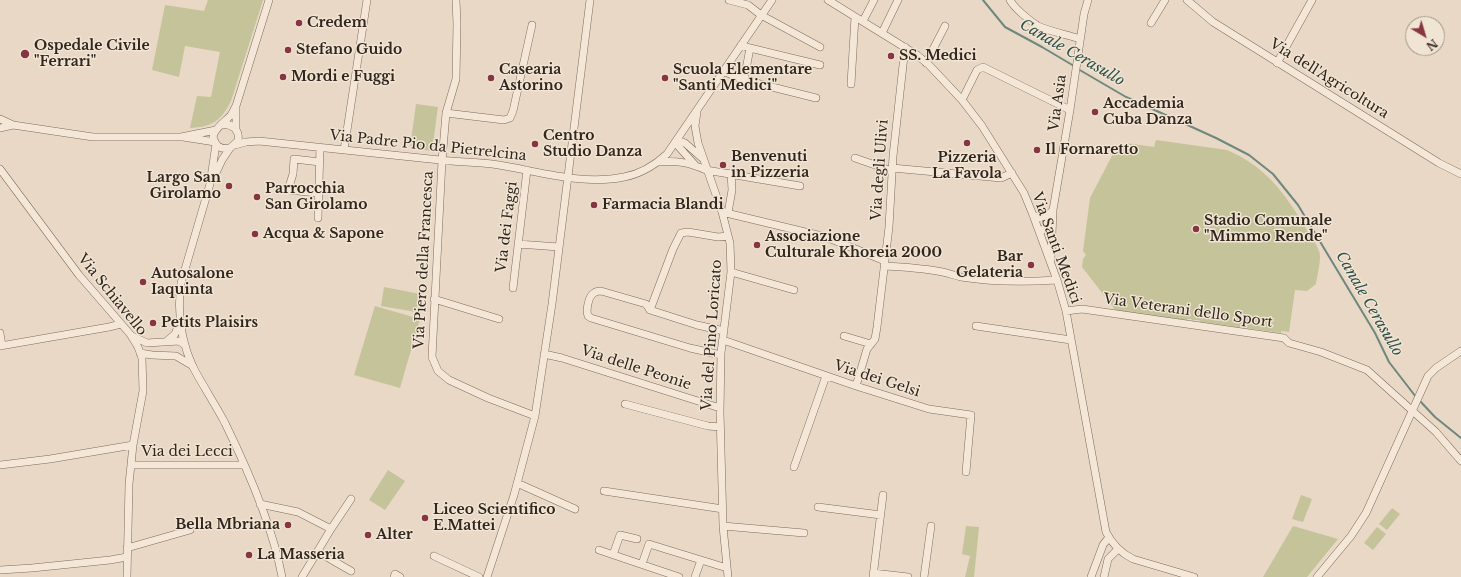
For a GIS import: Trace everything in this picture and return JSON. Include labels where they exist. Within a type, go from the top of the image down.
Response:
[{"type":"street","points":[[269,0],[236,106],[214,134],[216,143],[210,184],[181,284],[179,297],[180,322],[186,347],[193,366],[224,422],[244,465],[270,532],[282,577]]},
{"type":"street","points":[[344,150],[367,0]]},
{"type":"street","name":"Via Piero della Francesca","points":[[456,0],[456,79],[446,113],[434,299],[432,357],[438,371],[449,380],[488,398],[535,416]]},
{"type":"street","points":[[486,577],[517,483],[535,416],[559,247],[590,0]]},
{"type":"street","points":[[730,0],[748,5],[761,15],[820,47]]},
{"type":"street","name":"Via Padre Pio da Pietrelcina","points":[[233,146],[246,142],[259,141],[491,164],[568,177],[601,179],[625,177],[644,170],[658,162],[667,154],[772,0]]},
{"type":"street","name":"Via Santi Medici","points":[[828,0],[905,47],[926,63],[962,100],[982,126],[1012,173],[1024,193],[1034,215],[1057,280],[1066,311],[1103,524],[1109,537],[1118,549],[1126,556],[1194,577]]},
{"type":"street","points":[[863,21],[874,0]]},
{"type":"street","points":[[882,33],[898,0]]},
{"type":"street","points":[[1010,0],[1020,12],[1038,26],[1080,39]]},
{"type":"street","name":"Via Asia","points":[[1051,263],[1053,210],[1084,14],[1088,0]]},
{"type":"street","points":[[1151,23],[1165,0]]},
{"type":"street","name":"Via dell'Agricoltura","points":[[1187,0],[1213,22],[1277,63],[1439,163],[1461,174]]},
{"type":"street","points":[[1196,7],[1198,0]]},
{"type":"street","points":[[1277,63],[1312,0]]},
{"type":"street","points":[[851,84],[856,16]]},
{"type":"street","points":[[446,113],[504,120],[510,118],[513,111],[532,25]]},
{"type":"street","points":[[926,63],[944,26]]},
{"type":"street","points":[[741,45],[820,65]]},
{"type":"street","name":"Via degli Ulivi","points":[[856,386],[867,349],[874,339],[877,327],[885,264],[892,169],[905,47]]},
{"type":"street","points":[[744,80],[750,48]]},
{"type":"street","points":[[962,100],[977,70],[983,67],[1070,110]]},
{"type":"street","points":[[723,71],[744,80],[816,98]]},
{"type":"street","points":[[210,184],[222,160],[238,138],[236,130],[236,106]]},
{"type":"street","name":"Via del Pino Loricato","points":[[698,109],[695,126],[698,143],[706,170],[725,213],[730,243],[731,272],[722,340],[720,408],[723,526],[728,577]]},
{"type":"street","points":[[0,119],[13,125],[93,137],[181,137],[216,143],[223,148],[233,146]]},
{"type":"street","points":[[181,137],[229,124],[236,130]]},
{"type":"street","points":[[0,128],[13,125]]},
{"type":"street","name":"Via Padre Pio da Pietrelcina","points":[[236,130],[246,137],[259,141]]},
{"type":"street","points":[[677,140],[684,143],[702,158]]},
{"type":"street","points":[[677,140],[679,147],[695,165]]},
{"type":"street","points":[[318,218],[320,147]]},
{"type":"street","points":[[855,158],[892,169],[1001,178],[1012,173]]},
{"type":"street","points":[[318,193],[288,190],[293,174],[294,159],[320,162]]},
{"type":"street","points":[[658,162],[682,161],[706,170],[731,173],[800,186]]},
{"type":"street","name":"Via Schiavello","points":[[0,169],[79,274],[130,334],[139,350],[143,371],[143,391],[133,445],[129,484],[126,556],[127,577]]},
{"type":"street","name":"Via dei Faggi","points":[[513,288],[527,170]]},
{"type":"street","points":[[731,173],[732,190],[725,213],[826,237],[885,264],[938,271],[961,277],[992,280],[1028,282],[1057,280]]},
{"type":"street","points":[[1034,215],[1040,218],[1046,217],[1053,210]]},
{"type":"street","name":"Via Asia","points":[[1040,234],[1047,225],[1053,210]]},
{"type":"street","points":[[1040,234],[1045,235],[1052,230]]},
{"type":"street","points":[[650,310],[673,248],[681,234],[688,232],[718,237],[728,236]]},
{"type":"street","points":[[518,244],[559,247]]},
{"type":"street","points":[[731,272],[794,290]]},
{"type":"street","points":[[721,356],[591,318],[587,313],[591,295],[601,291],[646,304],[650,310],[697,325],[724,331]]},
{"type":"street","points":[[434,299],[499,319]]},
{"type":"street","name":"Via Veterani dello Sport","points":[[1066,311],[1082,309],[1284,338],[1290,343],[1321,352],[1367,370],[1436,432],[1461,461]]},
{"type":"street","points":[[167,341],[175,334],[180,322]]},
{"type":"street","points":[[0,333],[1,346],[121,324]]},
{"type":"street","points":[[976,326],[1071,340]]},
{"type":"street","points":[[130,334],[147,343],[153,344],[167,341],[179,341],[186,347]]},
{"type":"street","points":[[844,336],[870,344]]},
{"type":"street","name":"Via dei Gelsi","points":[[722,340],[826,376],[929,409],[971,415],[966,472]]},
{"type":"street","points":[[147,343],[139,350],[152,355],[176,356],[193,366]]},
{"type":"street","points":[[176,356],[186,347]]},
{"type":"street","points":[[1317,577],[1351,536],[1366,513],[1428,376],[1461,351]]},
{"type":"street","name":"Via delle Peonie","points":[[544,354],[562,358],[720,408]]},
{"type":"street","points":[[143,371],[148,359],[152,355]]},
{"type":"street","points":[[794,467],[826,376]]},
{"type":"street","points":[[625,404],[720,428]]},
{"type":"street","points":[[0,465],[50,459],[133,445]]},
{"type":"street","name":"Via dei Lecci","points":[[131,464],[244,465]]},
{"type":"street","points":[[517,483],[575,509]]},
{"type":"street","points":[[604,491],[723,509]]},
{"type":"street","points":[[883,495],[873,575],[908,577]]},
{"type":"street","points":[[302,577],[351,499]]},
{"type":"street","points":[[260,504],[298,512],[331,529]]},
{"type":"street","points":[[818,506],[880,515]]},
{"type":"street","points":[[723,526],[804,532]]},
{"type":"street","points":[[924,577],[931,526]]},
{"type":"street","points":[[127,548],[190,530]]},
{"type":"street","points":[[613,555],[620,535],[636,539]]},
{"type":"street","points":[[1091,577],[1103,545],[1109,537]]},
{"type":"street","points":[[642,564],[649,544],[727,568]]},
{"type":"street","points":[[1103,545],[1108,560]]},
{"type":"street","points":[[1104,577],[1108,560],[1118,549]]},
{"type":"street","points":[[599,550],[679,577]]},
{"type":"street","points":[[318,552],[351,571]]},
{"type":"street","points":[[0,570],[110,560],[126,556]]},
{"type":"street","points":[[434,556],[479,577]]},
{"type":"street","points":[[695,577],[700,560]]},
{"type":"street","points":[[394,577],[395,574],[400,577]]},
{"type":"green space","points":[[208,0],[263,0],[231,101],[223,114],[215,122],[204,126],[190,128],[197,96],[211,97],[220,52],[185,46],[179,77],[152,70],[165,5],[204,11]]},
{"type":"green space","points":[[416,104],[438,107],[432,151],[410,148]]},
{"type":"green space","name":"Stadio Comunale \"Mimmo Rende\"","points":[[1156,140],[1227,150],[1263,172],[1290,203],[1316,244],[1320,258],[1316,284],[1307,291],[1295,290],[1289,332],[1281,331],[1281,333],[1200,322],[1199,320],[1193,321],[1191,319],[1187,320],[1117,312],[1082,267],[1083,259],[1086,255],[1083,251],[1090,198],[1115,150],[1120,153],[1126,143],[1154,147]]},
{"type":"green space","points":[[384,287],[420,294],[416,312],[381,306]]},
{"type":"green space","points":[[375,306],[420,319],[400,388],[354,375]]},
{"type":"green space","points":[[388,470],[405,481],[385,510],[369,500]]},
{"type":"green space","points":[[1301,495],[1312,499],[1303,522],[1292,519]]},
{"type":"green space","points":[[1392,508],[1400,514],[1387,530],[1379,524]]},
{"type":"green space","points":[[966,526],[979,527],[974,577],[965,577],[970,556],[962,554]]},
{"type":"green space","points":[[1293,526],[1338,539],[1307,577],[1263,577]]},
{"type":"green space","points":[[1377,527],[1386,534],[1373,550],[1364,543]]},
{"type":"waterway","name":"Canale Cerasullo","points":[[983,0],[1005,27],[1074,66]]},
{"type":"waterway","name":"Canale Cerasullo","points":[[1078,69],[1126,97],[1216,138],[1249,155],[1273,174],[1298,205],[1375,333],[1389,362],[1416,397]]},
{"type":"waterway","name":"Canale Cerasullo","points":[[1419,400],[1435,417],[1461,438]]},
{"type":"place","name":"Credem","points":[[299,23]]},
{"type":"place","name":"Stefano Guido","points":[[288,50]]},
{"type":"place","name":"Ospedale Civile \"Ferrari\"","points":[[25,54]]},
{"type":"place","name":"SS. Medici","points":[[891,56]]},
{"type":"place","name":"Mordi e Fuggi","points":[[283,77]]},
{"type":"place","name":"Casearia Astorino","points":[[491,78]]},
{"type":"place","name":"Scuola Elementare \"Santi Medici\"","points":[[665,78]]},
{"type":"place","name":"Accademia Cuba Danza","points":[[1095,112]]},
{"type":"place","name":"Pizzeria La Favola","points":[[967,143]]},
{"type":"place","name":"Centro Studio Danza","points":[[535,144]]},
{"type":"place","name":"Il Fornaretto","points":[[1037,150]]},
{"type":"place","name":"Benvenuti in Pizzeria","points":[[723,165]]},
{"type":"place","name":"Largo San Girolamo","points":[[229,186]]},
{"type":"place","name":"Parrocchia San Girolamo","points":[[257,197]]},
{"type":"place","name":"Farmacia Blandi","points":[[594,205]]},
{"type":"place","name":"Stadio Comunale \"Mimmo Rende\"","points":[[1196,229]]},
{"type":"place","name":"Acqua & Sapone","points":[[255,234]]},
{"type":"place","name":"Associazione Culturale Khoreia 2000","points":[[757,245]]},
{"type":"place","name":"Bar Gelateria","points":[[1031,265]]},
{"type":"place","name":"Autosalone Iaquinta","points":[[143,282]]},
{"type":"place","name":"Petits Plaisirs","points":[[153,323]]},
{"type":"place","name":"Liceo Scientifico E.Mattei","points":[[425,518]]},
{"type":"place","name":"Bella Mbriana","points":[[288,525]]},
{"type":"place","name":"Alter","points":[[368,535]]},
{"type":"place","name":"La Masseria","points":[[249,555]]}]
